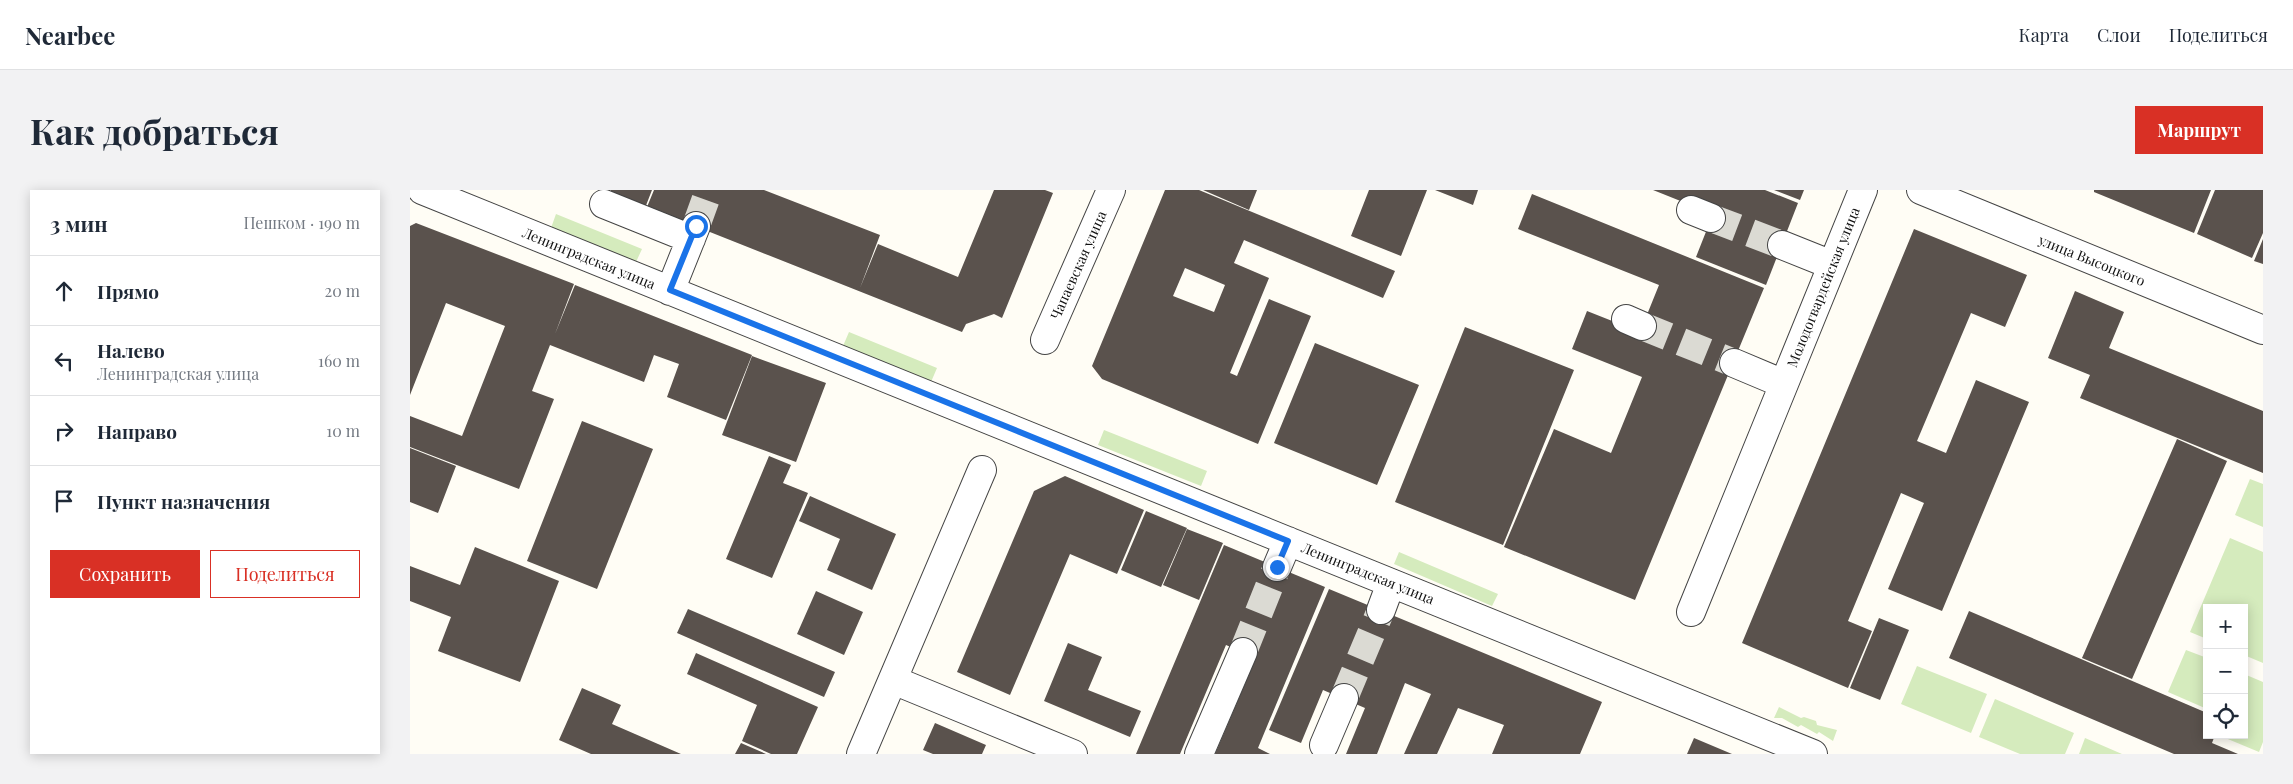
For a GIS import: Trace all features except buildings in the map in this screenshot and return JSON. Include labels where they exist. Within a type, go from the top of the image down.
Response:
[{"type":"street","name":"Ленинградская улица","points":[[422,190],[1813,754]]},
{"type":"street","name":"Чапаевская улица","points":[[1045,340],[1111,190]]},
{"type":"street","name":"Молодогвардейская улица","points":[[1691,612],[1863,190]]},
{"type":"street","name":"улица Высоцкого","points":[[1921,190],[2263,330]]},
{"type":"street","points":[[604,204],[693,233],[670,290]]},
{"type":"street","points":[[1782,245],[1832,265]]},
{"type":"street","points":[[1734,363],[1784,384]]},
{"type":"street","points":[[861,754],[982,470]]},
{"type":"street","points":[[1277,567],[1288,541]]},
{"type":"street","points":[[1380,610],[1391,583]]},
{"type":"street","points":[[1199,754],[1243,652]]},
{"type":"street","points":[[893,680],[1072,754]]},
{"type":"street","points":[[1324,745],[1344,698]]},
{"type":"green space","points":[[556,214],[642,249],[636,262],[551,228]]},
{"type":"green space","points":[[849,332],[937,368],[931,382],[843,346]]},
{"type":"green space","points":[[1104,430],[1207,471],[1201,486],[1098,445]]},
{"type":"green space","points":[[2250,479],[2263,484],[2263,527],[2235,515]]},
{"type":"green space","points":[[2230,538],[2263,552],[2263,663],[2248,657],[2248,604],[2203,604],[2203,637],[2190,632]]},
{"type":"green space","points":[[1399,552],[1498,594],[1492,606],[1394,564]]},
{"type":"green space","points":[[2186,650],[2203,656],[2203,707],[2168,692]]},
{"type":"green space","points":[[1917,666],[1987,694],[1971,733],[1901,704]]},
{"type":"green space","points":[[2248,676],[2263,682],[2263,742],[2259,752],[2228,739],[2248,739]]},
{"type":"green space","points":[[1995,699],[2074,733],[2065,754],[2020,754],[1979,737]]},
{"type":"green space","points":[[1779,707],[1801,718],[1804,717],[1816,721],[1817,725],[1837,730],[1833,741],[1819,732],[1817,734],[1801,725],[1798,727],[1782,718],[1774,718]]},
{"type":"green space","points":[[2085,738],[2122,754],[2079,754]]},
{"type":"tunnel","points":[[696,226],[709,190]]},
{"type":"tunnel","points":[[1711,218],[1782,245]]},
{"type":"tunnel","points":[[1642,326],[1734,363]]},
{"type":"tunnel","points":[[1243,652],[1277,567]]},
{"type":"tunnel","points":[[1344,698],[1381,610]]},
{"type":"route","points":[[696,226],[670,290],[1288,541],[1277,567]]}]
